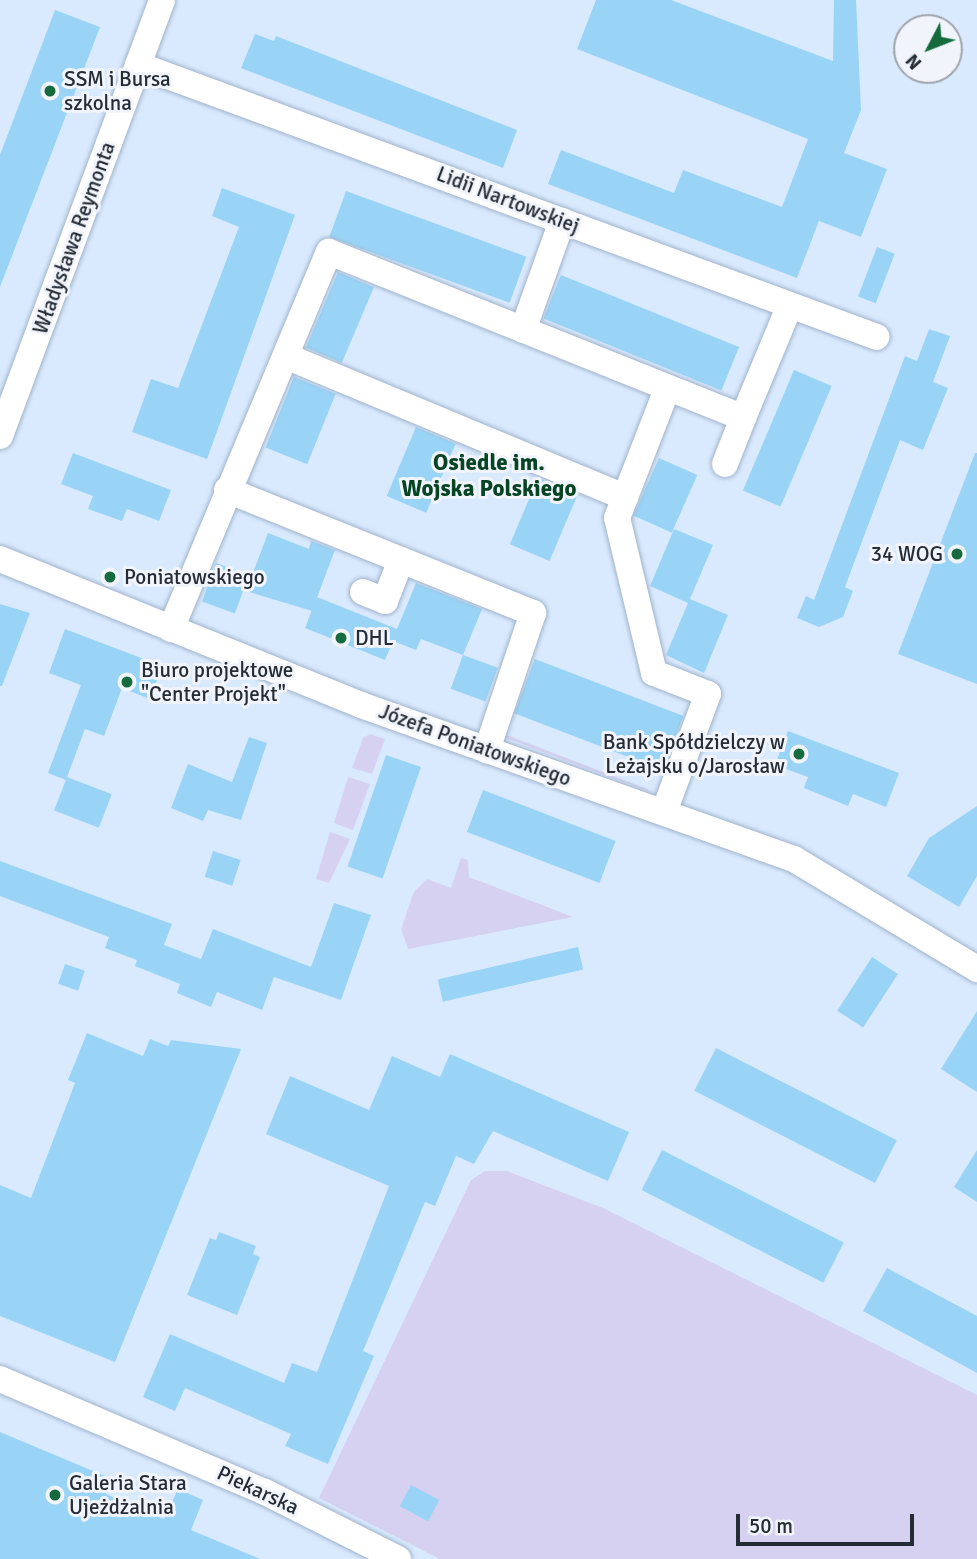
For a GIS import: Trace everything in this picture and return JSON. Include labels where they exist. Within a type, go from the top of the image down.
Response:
[{"type":"street","name":"Władysława Reymonta","points":[[0,436],[138,65],[157,2]]},
{"type":"street","name":"Lidii Nartowskiej","points":[[138,65],[877,337]]},
{"type":"street","points":[[523,330],[562,221]]},
{"type":"street","points":[[172,629],[227,490],[288,357],[329,252],[743,418]]},
{"type":"street","points":[[725,464],[790,305]]},
{"type":"street","points":[[288,357],[625,497]]},
{"type":"street","points":[[664,813],[708,694],[654,673],[617,518],[667,388]]},
{"type":"street","points":[[227,490],[533,613],[487,750]]},
{"type":"street","name":"Józefa Poniatowskiego","points":[[0,559],[172,629],[487,750],[794,859],[977,969]]},
{"type":"street","points":[[363,592],[385,601],[401,560]]},
{"type":"street","name":"Piekarska","points":[[0,1380],[265,1492],[398,1559]]},
{"type":"shaded area","points":[[370,734],[385,739],[372,774],[352,768],[363,738]]},
{"type":"shaded area","points":[[504,734],[647,789],[648,791],[503,737]]},
{"type":"shaded area","points":[[348,777],[370,784],[353,830],[334,823]]},
{"type":"shaded area","points":[[330,832],[350,839],[329,883],[316,879]]},
{"type":"shaded area","points":[[461,858],[468,860],[469,877],[573,917],[408,949],[401,929],[414,892],[427,879],[451,888]]},
{"type":"shaded area","points":[[485,1171],[507,1171],[603,1208],[977,1395],[977,1559],[440,1559],[319,1498],[471,1180]]},
{"type":"building","points":[[596,0],[671,0],[833,61],[834,0],[856,0],[861,110],[844,153],[887,169],[861,237],[819,221],[797,278],[548,184],[561,150],[674,193],[683,170],[782,207],[808,139],[577,49]]},
{"type":"building","name":"SSM i Bursa szkolna","points":[[55,10],[100,27],[0,287],[0,155]]},
{"type":"building","points":[[255,34],[274,41],[276,36],[517,130],[503,168],[241,68]]},
{"type":"building","points":[[222,188],[295,215],[207,459],[132,432],[151,379],[178,388],[239,227],[212,216]]},
{"type":"building","points":[[346,191],[526,257],[510,303],[329,237]]},
{"type":"building","points":[[877,247],[895,254],[876,303],[858,296]]},
{"type":"building","points":[[338,272],[374,287],[342,363],[306,347]]},
{"type":"building","points":[[561,275],[739,347],[721,391],[543,319]]},
{"type":"building","points":[[929,329],[950,336],[933,382],[948,388],[923,450],[900,440],[845,587],[853,591],[843,617],[819,627],[797,618],[806,596],[814,600],[905,356],[917,361]]},
{"type":"building","points":[[794,370],[832,386],[781,507],[743,491]]},
{"type":"building","points":[[294,377],[336,394],[307,464],[266,447]]},
{"type":"building","points":[[416,427],[456,444],[426,513],[387,496]]},
{"type":"building","points":[[73,453],[171,490],[159,521],[127,509],[122,521],[88,509],[93,496],[61,484]]},
{"type":"building","name":"34 WOG","points":[[977,453],[977,684],[898,654]]},
{"type":"building","points":[[659,458],[697,475],[672,533],[633,516]]},
{"type":"building","points":[[538,478],[578,495],[549,561],[510,544]]},
{"type":"building","points":[[674,529],[713,545],[690,599],[728,615],[704,673],[666,655],[688,603],[650,586]]},
{"type":"building","points":[[268,533],[309,549],[311,541],[335,550],[312,611],[246,591]]},
{"type":"building","points":[[216,563],[249,575],[235,613],[202,602]]},
{"type":"building","points":[[416,583],[482,609],[463,655],[421,639],[416,650],[393,641],[385,660],[305,628],[317,597],[397,629]]},
{"type":"building","points":[[0,604],[30,613],[2,686],[0,686]]},
{"type":"building","points":[[65,629],[162,666],[150,699],[122,688],[104,736],[85,729],[66,780],[48,773],[81,685],[49,673]]},
{"type":"building","points":[[463,655],[498,668],[485,701],[451,689]]},
{"type":"building","points":[[535,659],[683,716],[663,770],[514,713]]},
{"type":"building","points":[[788,731],[899,773],[886,807],[853,794],[848,806],[804,788],[808,777],[775,765]]},
{"type":"building","points":[[249,737],[267,743],[241,820],[208,810],[203,821],[171,808],[188,764],[232,782]]},
{"type":"building","points":[[386,755],[421,767],[383,879],[348,867]]},
{"type":"building","points":[[67,777],[112,794],[99,828],[54,811]]},
{"type":"building","points":[[483,790],[616,841],[599,883],[467,832]]},
{"type":"building","points":[[977,806],[977,876],[959,907],[907,876],[929,838]]},
{"type":"building","points":[[213,851],[241,860],[232,886],[205,877]]},
{"type":"building","points":[[0,861],[172,924],[164,945],[201,959],[213,929],[311,967],[334,903],[371,915],[341,1000],[274,977],[262,1010],[217,992],[211,1007],[177,993],[180,984],[135,966],[137,960],[105,948],[109,937],[0,896]]},
{"type":"building","points":[[578,947],[583,969],[443,1002],[438,979]]},
{"type":"building","points":[[872,957],[898,974],[863,1028],[837,1011]]},
{"type":"building","points":[[65,964],[85,971],[78,991],[58,984]]},
{"type":"building","points":[[977,1011],[977,1092],[941,1069]]},
{"type":"building","points":[[87,1033],[143,1056],[150,1039],[168,1046],[171,1040],[241,1049],[115,1362],[0,1316],[0,1185],[31,1198],[75,1083],[68,1080]]},
{"type":"building","points":[[716,1048],[897,1140],[875,1183],[694,1091]]},
{"type":"building","points":[[450,1054],[629,1132],[608,1181],[493,1131],[474,1164],[456,1156],[435,1206],[425,1202],[363,1351],[374,1356],[328,1464],[285,1446],[291,1434],[185,1388],[175,1411],[143,1397],[170,1334],[284,1383],[292,1363],[317,1372],[389,1186],[266,1134],[290,1076],[369,1110],[392,1056],[440,1077]]},
{"type":"building","points":[[662,1150],[844,1243],[823,1283],[642,1190]]},
{"type":"building","points":[[977,1150],[977,1202],[954,1187]]},
{"type":"building","points":[[219,1232],[256,1246],[253,1254],[260,1257],[237,1315],[187,1295],[210,1238],[216,1240]]},
{"type":"building","points":[[887,1268],[977,1316],[977,1373],[863,1311]]},
{"type":"building","name":"Galeria Stara Ujeżdżalnia","points":[[0,1432],[112,1479],[106,1494],[164,1519],[178,1489],[203,1500],[191,1530],[260,1559],[0,1559]]},
{"type":"building","points":[[411,1485],[439,1500],[428,1521],[400,1506]]},
{"type":"place","name":"SSM i Bursa szkolna","points":[[50,91]]},
{"type":"place","name":"34 WOG","points":[[957,554]]},
{"type":"place","name":"Poniatowskiego","points":[[110,577]]},
{"type":"place","name":"DHL","points":[[341,638]]},
{"type":"place","name":"Biuro projektowe \"Center Projekt\"","points":[[127,682]]},
{"type":"place","name":"Bank Spółdzielczy w Leżajsku o/Jarosław","points":[[799,754]]},
{"type":"place","name":"Galeria Stara Ujeżdżalnia","points":[[55,1495]]},
{"type":"district","name":"Osiedle im. Wojska Polskiego","points":[[489,476]]}]
